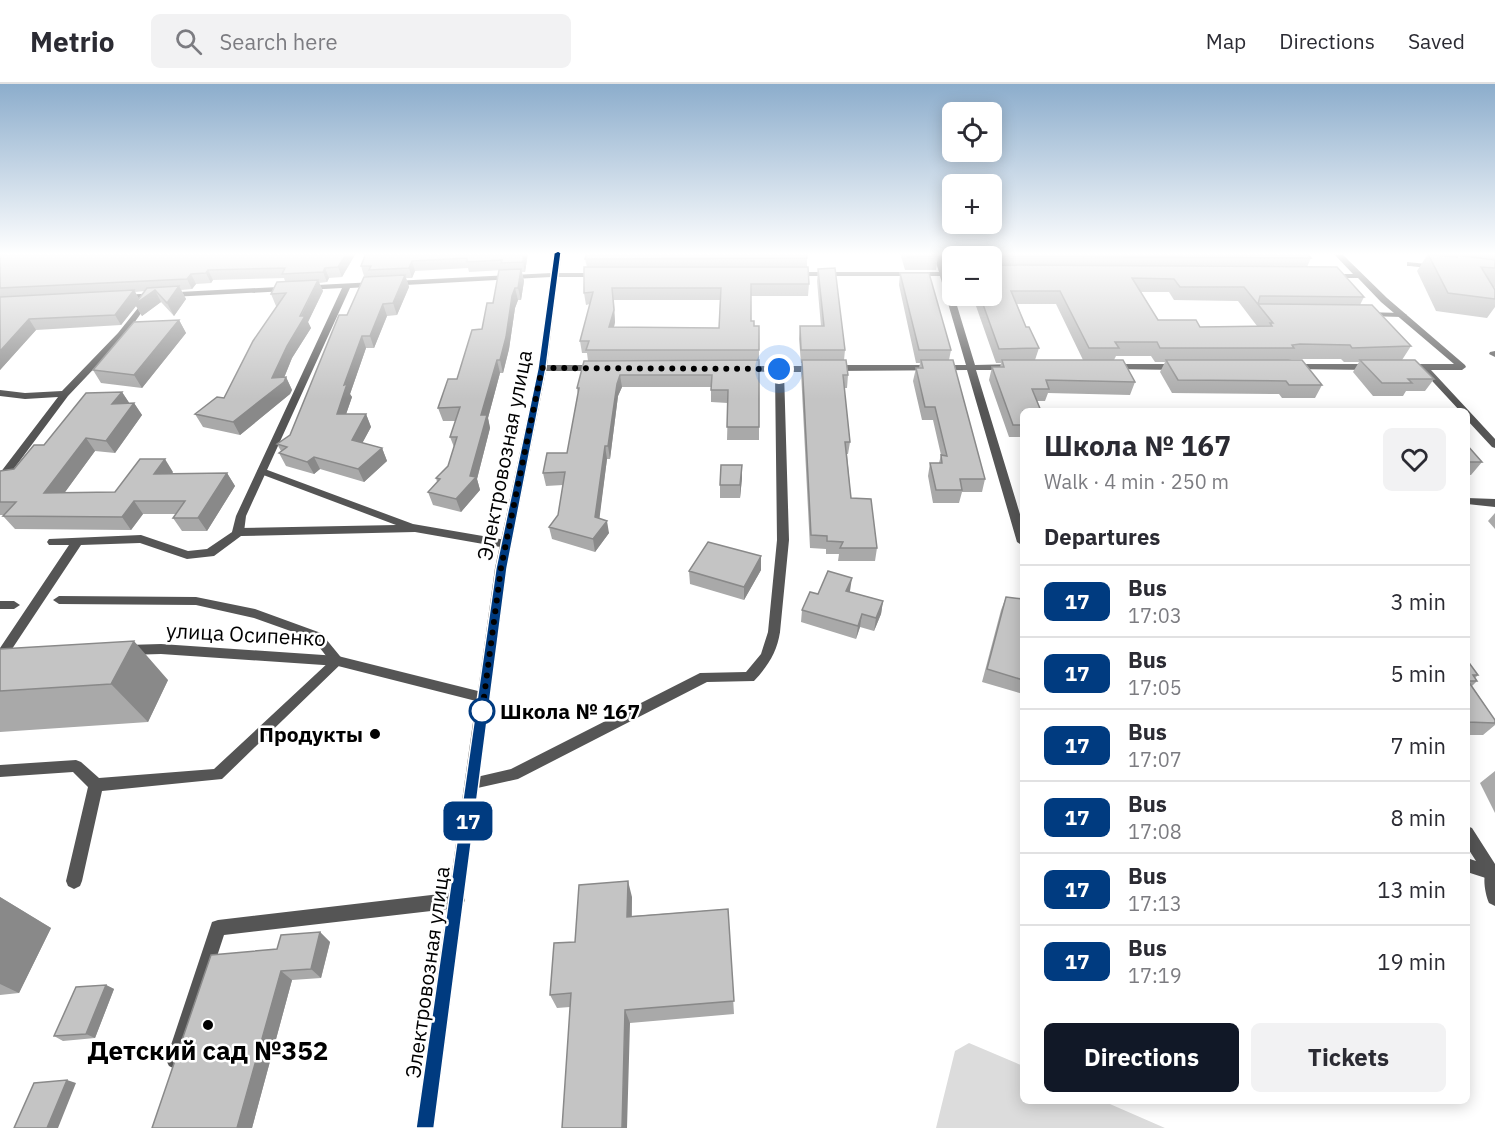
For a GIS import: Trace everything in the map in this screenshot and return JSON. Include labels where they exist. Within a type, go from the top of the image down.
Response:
[{"type":"street","points":[[0,480],[65,394],[122,335],[146,302]]},
{"type":"street","points":[[238,532],[241,516],[339,302]]},
{"type":"street","name":"Электровозная улица","points":[[425,1128],[506,544],[542,368],[551,302]]},
{"type":"street","points":[[1388,302],[1462,367],[1401,367]]},
{"type":"street","points":[[956,306],[1020,532]]},
{"type":"street","points":[[1350,315],[1402,315]]},
{"type":"street","points":[[732,369],[1032,367]]},
{"type":"street","points":[[1103,367],[1186,367]]},
{"type":"street","points":[[1282,367],[1377,367]]},
{"type":"street","points":[[1424,367],[1462,408]]},
{"type":"street","points":[[542,368],[602,368]]},
{"type":"street","points":[[473,783],[513,775],[705,677],[748,677],[766,661],[772,650],[783,540],[779,369]]},
{"type":"street","points":[[0,393],[25,396],[65,394]]},
{"type":"street","points":[[1470,417],[1495,445]]},
{"type":"street","points":[[262,471],[415,528],[506,544]]},
{"type":"street","points":[[1009,495],[1020,495]]},
{"type":"street","points":[[1470,501],[1495,503]]},
{"type":"street","points":[[53,542],[141,539],[187,555],[210,553],[238,532],[415,528]]},
{"type":"street","points":[[2,652],[78,541]]},
{"type":"street","points":[[0,771],[76,766],[96,785],[217,774],[338,661],[317,636],[255,614],[196,601],[59,600]]},
{"type":"street","points":[[0,605],[14,605]]},
{"type":"street","name":"улица Осипенко","points":[[116,650],[161,649],[338,661],[484,698]]},
{"type":"street","points":[[2,652],[26,652]]},
{"type":"street","points":[[74,882],[96,785]]},
{"type":"street","points":[[1470,838],[1493,874],[1495,898]]},
{"type":"street","points":[[1470,866],[1493,874]]},
{"type":"street","points":[[171,1072],[218,928],[457,900]]},
{"type":"shaded area","points":[[969,1043],[1020,1065],[1020,1104],[1110,1104],[1165,1128],[936,1128],[955,1051]]},
{"type":"building","points":[[0,302],[125,302],[115,315],[29,319],[0,351]]},
{"type":"building","points":[[280,302],[307,302],[300,316],[305,316],[272,378],[286,377],[284,382],[233,422],[195,414],[217,397],[224,398],[253,341]]},
{"type":"building","points":[[353,302],[394,302],[383,304],[370,336],[362,336],[344,385],[347,384],[337,414],[366,414],[352,440],[382,448],[358,469],[314,457],[307,462],[279,453],[287,447],[277,444],[290,435],[339,315],[347,315]]},
{"type":"building","points":[[511,302],[500,360],[497,360],[481,415],[487,415],[470,476],[476,477],[456,499],[428,492],[440,479],[436,478],[448,466],[457,437],[450,437],[460,407],[438,408],[448,379],[457,379],[472,330],[482,329],[487,303]]},
{"type":"building","points":[[590,302],[613,302],[614,310],[609,327],[719,328],[720,302],[751,302],[751,321],[754,321],[754,326],[759,326],[759,350],[586,350],[589,341],[580,341]]},
{"type":"building","points":[[821,302],[839,302],[845,350],[801,350],[800,326],[824,326]]},
{"type":"building","points":[[907,302],[937,302],[951,350],[919,350]]},
{"type":"building","points":[[1002,302],[1015,302],[1026,327],[1029,327],[1039,348],[999,349],[984,306],[1002,306]]},
{"type":"building","points":[[1065,302],[1147,302],[1158,320],[1196,320],[1200,327],[1272,326],[1270,323],[1273,323],[1256,302],[1259,302],[1258,304],[1372,305],[1411,346],[1352,348],[1350,345],[1300,344],[1292,345],[1294,348],[1160,348],[1157,342],[1115,342],[1119,348],[1089,348]]},
{"type":"building","points":[[179,320],[134,375],[93,370],[134,322]]},
{"type":"building","points":[[759,360],[759,427],[727,427],[728,390],[711,390],[712,375],[620,375],[608,446],[605,446],[595,517],[607,521],[593,539],[549,527],[558,515],[565,472],[543,473],[547,453],[567,453],[579,388],[577,388],[584,361]]},
{"type":"building","points":[[802,360],[846,360],[848,375],[843,375],[850,442],[845,442],[851,498],[871,499],[877,548],[840,548],[843,542],[827,541],[827,536],[811,535]]},
{"type":"building","points":[[921,360],[953,360],[985,479],[960,479],[962,490],[936,490],[930,463],[942,463],[941,455],[947,456],[935,407],[925,407],[916,368],[923,368]]},
{"type":"building","points":[[1002,360],[1123,360],[1135,382],[1046,380],[1049,389],[1032,389],[1040,408],[1020,408],[1020,425],[1013,425],[992,367],[1004,367]]},
{"type":"building","points":[[1166,360],[1302,360],[1322,385],[1289,385],[1286,381],[1178,380]]},
{"type":"building","points":[[1360,360],[1415,360],[1434,379],[1408,379],[1412,383],[1382,383]]},
{"type":"building","points":[[122,392],[112,404],[134,403],[106,441],[86,438],[44,493],[115,492],[140,459],[165,459],[154,474],[227,473],[198,518],[173,518],[185,501],[134,501],[122,517],[3,516],[16,502],[0,502],[0,471],[14,469],[34,445],[44,445],[86,393]]},
{"type":"building","points":[[1470,448],[1482,462],[1470,462]]},
{"type":"building","points":[[721,465],[742,465],[740,485],[720,485]]},
{"type":"building","points":[[708,542],[761,556],[744,587],[689,571]]},
{"type":"building","points":[[828,571],[852,578],[846,591],[883,601],[876,618],[862,614],[858,626],[802,610],[810,592],[818,594]]},
{"type":"building","points":[[1006,597],[1020,599],[1020,679],[987,669]]},
{"type":"building","points":[[134,641],[111,684],[0,691],[0,649]]},
{"type":"building","points":[[1470,664],[1478,675],[1473,675],[1477,681],[1470,681]]},
{"type":"building","points":[[1470,684],[1495,720],[1495,723],[1470,722]]},
{"type":"building","points":[[628,881],[627,917],[728,909],[734,1001],[625,1010],[622,1128],[562,1128],[571,993],[550,995],[554,943],[575,942],[579,885]]},
{"type":"building","points":[[320,932],[311,969],[281,971],[237,1128],[152,1128],[211,955],[277,949],[281,935]]},
{"type":"building","points":[[106,985],[86,1034],[54,1036],[76,987]]},
{"type":"building","points":[[67,1080],[47,1128],[14,1128],[34,1083]]},
{"type":"bus line","name":"17","points":[[425,1128],[501,568],[542,368],[551,302]]},
{"type":"place","name":"Школа № 167","points":[[482,711]]},
{"type":"place","name":"Продукты","points":[[375,734]]},
{"type":"place","name":"Детский сад №352","points":[[208,1025]]},
{"type":"route","points":[[482,711],[481,720],[501,568],[542,368],[779,369]]}]
